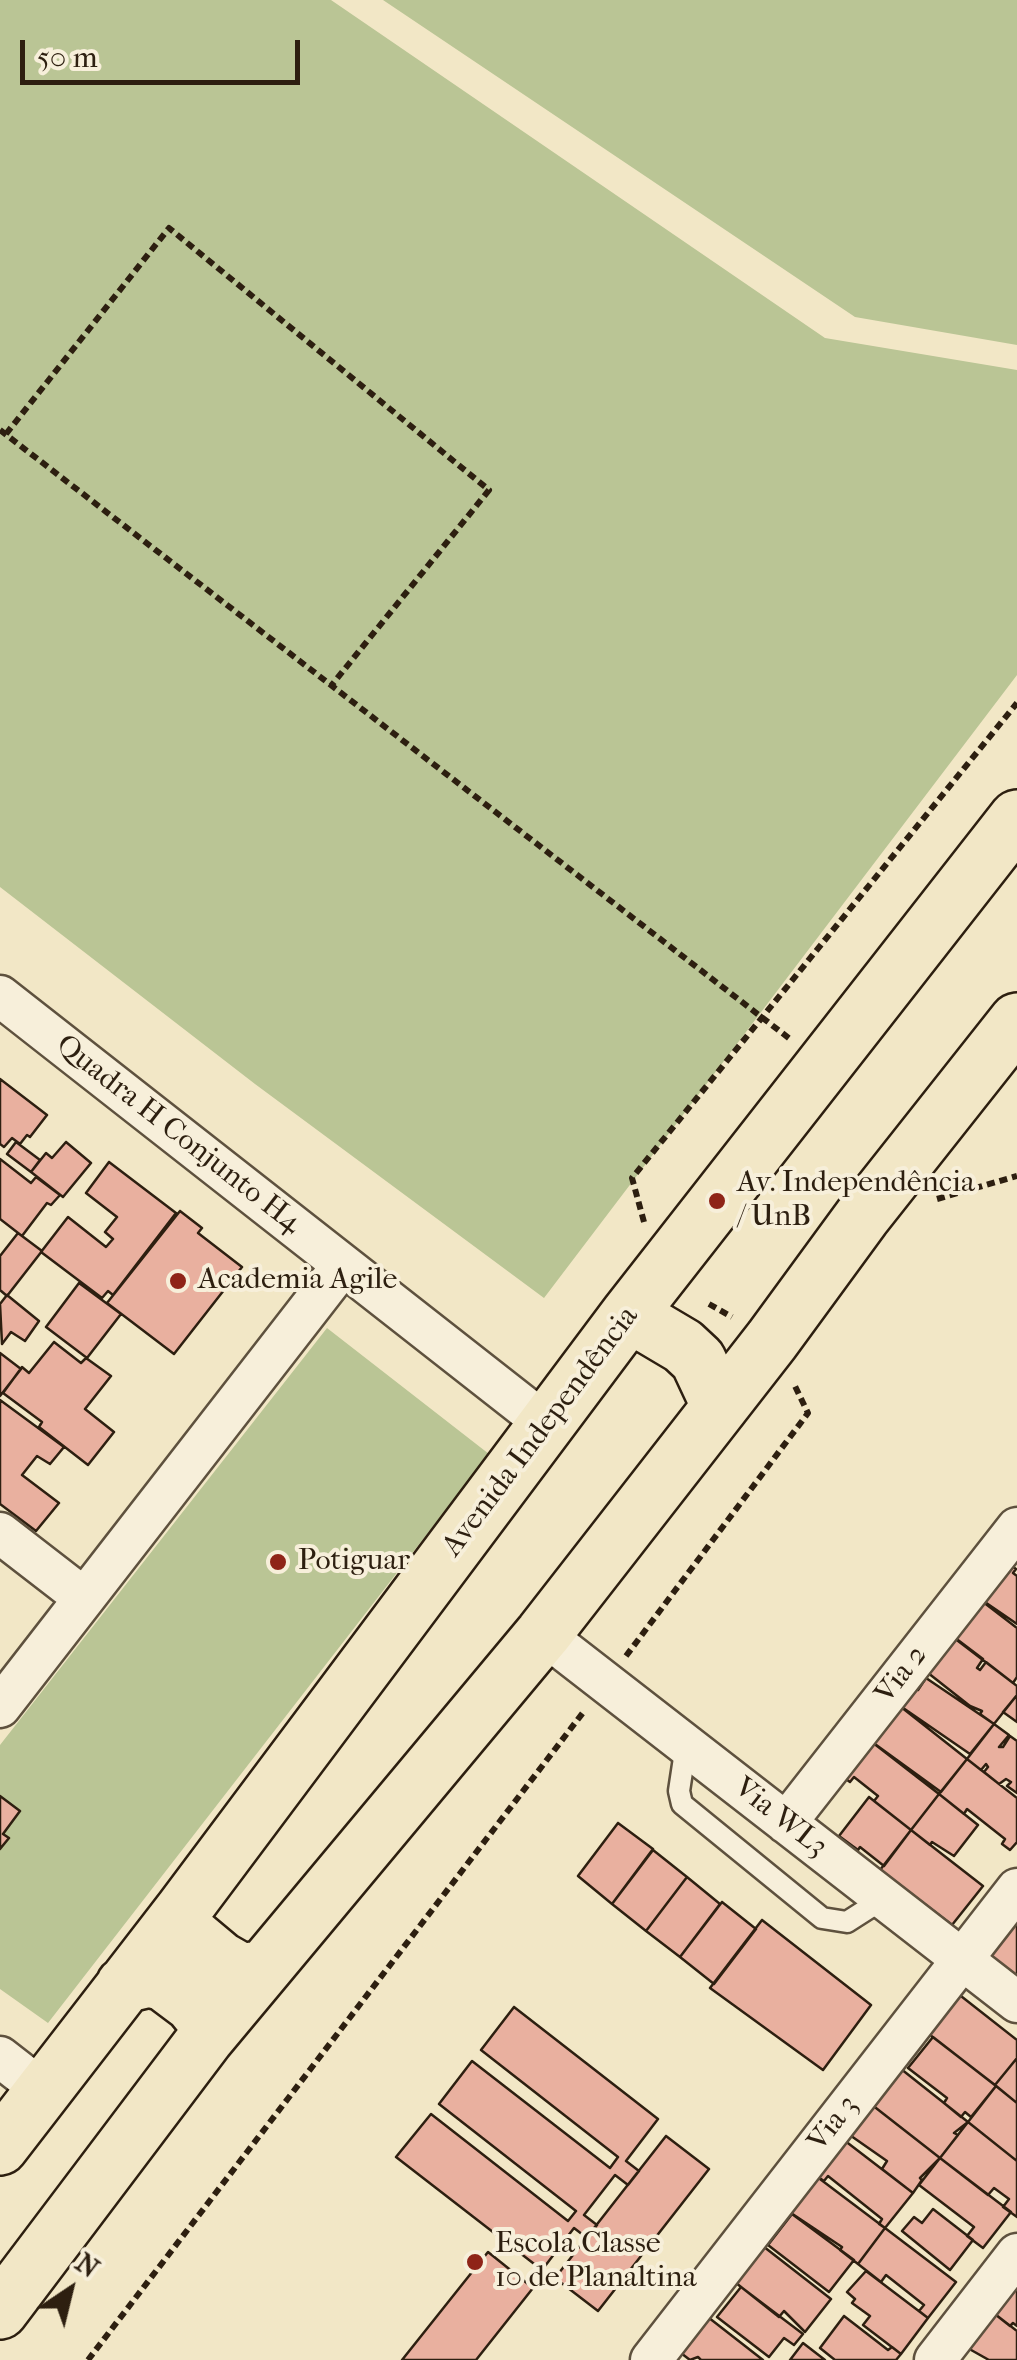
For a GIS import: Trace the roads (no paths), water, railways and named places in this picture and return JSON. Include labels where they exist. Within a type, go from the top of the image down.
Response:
[{"type":"main road","name":"Avenida Independência","points":[[0,2147],[184,1910],[629,1314],[1017,818]]},
{"type":"main road","points":[[0,2311],[206,2038],[543,1634],[1017,1021]]},
{"type":"main road","points":[[629,1314],[683,1346],[698,1360],[720,1407]]},
{"type":"main road","points":[[184,1910],[184,1929],[221,1960],[242,1972],[263,1968]]},
{"type":"main road","points":[[124,1985],[149,1980],[164,1984],[192,2004],[205,2020],[206,2038]]},
{"type":"street","name":"Quadra H Conjunto H4","points":[[3,1005],[546,1424]]},
{"type":"street","points":[[0,1707],[344,1265]]},
{"type":"street","name":"Via 2","points":[[786,1823],[1017,1528]]},
{"type":"street","points":[[0,1533],[84,1598]]},
{"type":"street","name":"Via WL3","points":[[543,1634],[1017,2002]]},
{"type":"street","name":"Via 3","points":[[651,2360],[1017,1889]]},
{"type":"street","points":[[0,2057],[45,2092]]},
{"type":"street","points":[[934,2360],[1017,2254]]},
{"type":"lane","points":[[686,1746],[679,1791],[682,1804],[822,1918],[846,1922],[884,1898]]},
{"type":"place","name":"Av. Independência / UnB","points":[[717,1201]]},
{"type":"place","name":"Academia Agile","points":[[178,1281]]},
{"type":"place","name":"Potiguar","points":[[278,1562]]},
{"type":"place","name":"Escola Classe 10 de Planaltina","points":[[475,2262]]}]
